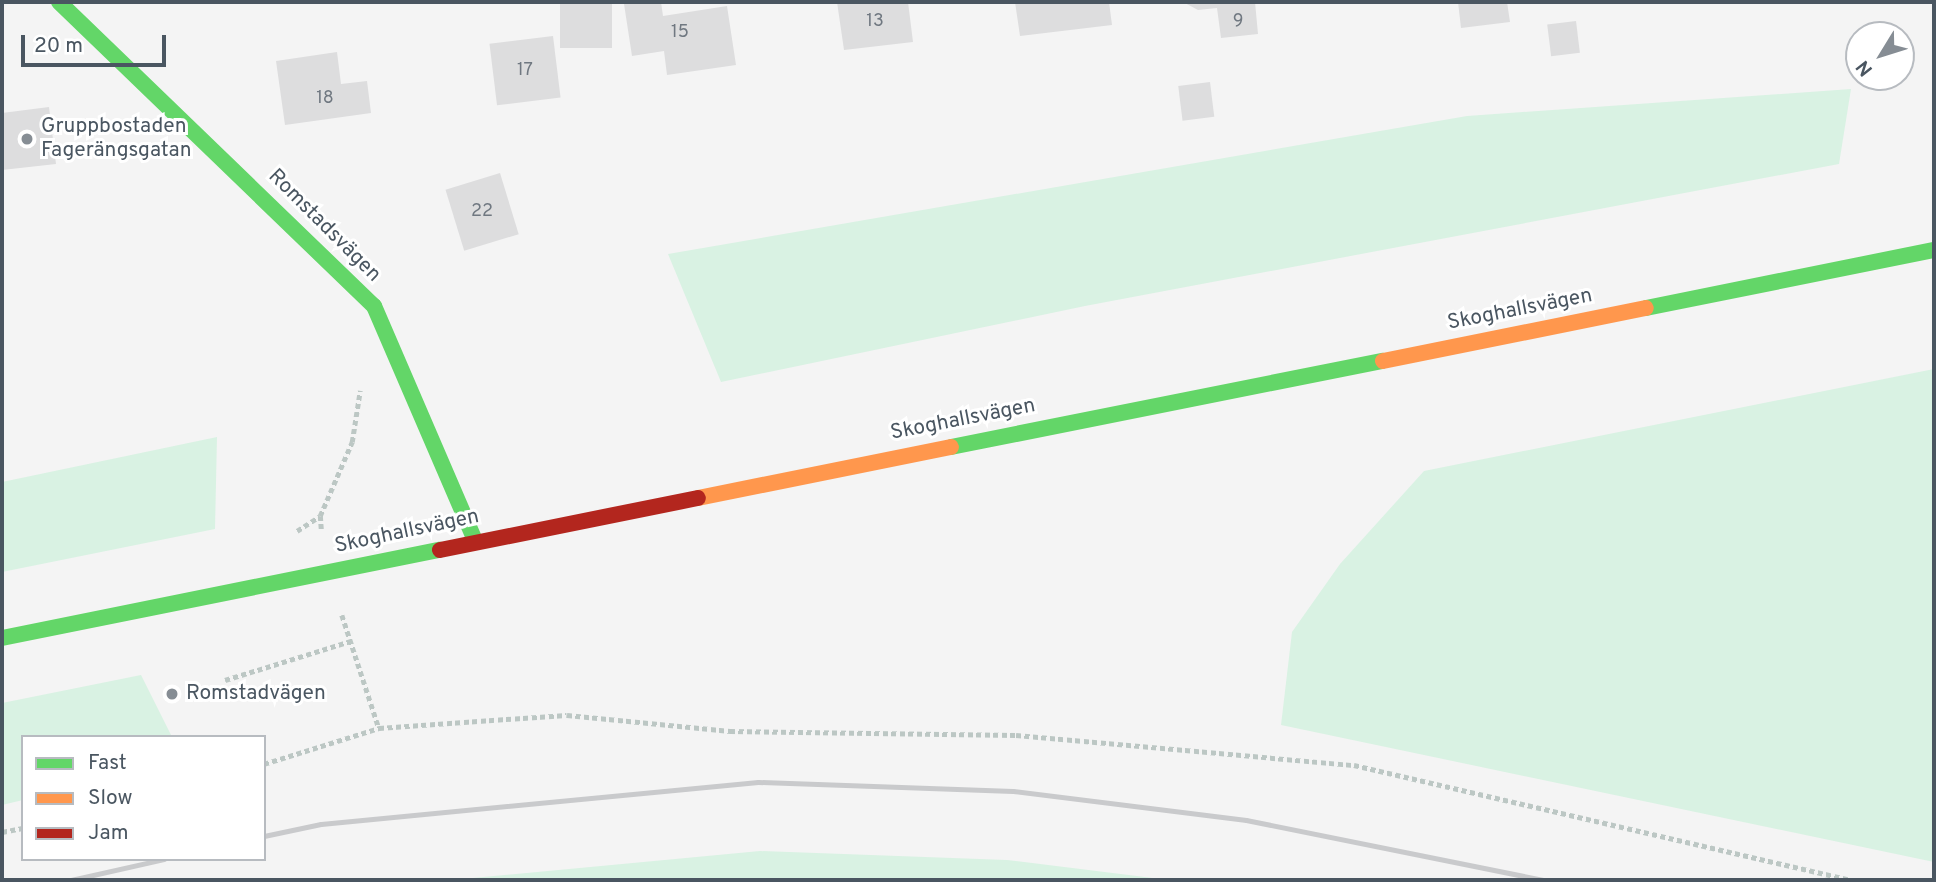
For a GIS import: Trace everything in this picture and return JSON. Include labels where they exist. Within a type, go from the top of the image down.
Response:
[{"type":"main road","name":"Romstadsvägen","points":[[59,2],[374,306],[474,538]]},
{"type":"main road","name":"Skoghallsvägen","points":[[2,638],[474,538],[1934,250]]},
{"type":"path","points":[[363,374],[352,442],[320,516],[328,571],[379,728]]},
{"type":"path","points":[[225,680],[351,641]]},
{"type":"path","points":[[266,763],[379,728],[567,715],[730,731],[1016,735],[1354,765],[1851,880]]},
{"type":"path","points":[[2,832],[21,828]]},
{"type":"green space","points":[[1851,91],[1839,164],[1085,306],[721,382],[668,254],[1467,116]]},
{"type":"green space","points":[[1934,369],[1934,862],[1281,725],[1292,632],[1340,564],[1424,471]]},
{"type":"green space","points":[[217,437],[215,529],[2,572],[2,482]]},
{"type":"green space","points":[[141,675],[171,735],[21,735],[21,800],[2,805],[2,703]]},
{"type":"green space","points":[[760,851],[1007,860],[1169,880],[451,880]]},
{"type":"building","points":[[560,2],[612,2],[612,48],[560,48]]},
{"type":"building","points":[[661,2],[663,16],[727,6],[736,65],[667,75],[664,51],[632,56],[624,4]]},
{"type":"building","points":[[837,2],[908,2],[913,42],[844,50]]},
{"type":"building","points":[[1015,2],[1109,2],[1112,25],[1020,36]]},
{"type":"building","points":[[1183,2],[1255,2],[1258,34],[1221,38],[1217,8],[1198,10]]},
{"type":"building","points":[[1458,2],[1507,2],[1510,22],[1461,28]]},
{"type":"building","points":[[1576,21],[1580,53],[1551,56],[1547,25]]},
{"type":"building","points":[[553,36],[561,98],[497,105],[489,44]]},
{"type":"building","points":[[337,52],[341,84],[367,81],[371,113],[285,125],[276,61]]},
{"type":"building","points":[[1210,82],[1214,117],[1183,121],[1178,86]]},
{"type":"building","name":"Gruppbostaden Fagerängsgatan","points":[[49,107],[56,164],[2,170],[2,113]]},
{"type":"building","points":[[500,173],[519,234],[464,251],[445,190]]},
{"type":"railway","points":[[266,836],[321,824],[758,782],[1013,791],[1246,820],[1543,880]]},
{"type":"railway","points":[[71,880],[155,861]]},
{"type":"traffic: fast","points":[[59,2],[374,306],[474,538]]},
{"type":"traffic: fast","points":[[1646,308],[1934,250]]},
{"type":"traffic: fast","points":[[951,447],[1383,361]]},
{"type":"traffic: fast","points":[[2,638],[440,550]]},
{"type":"traffic: slow","points":[[1383,361],[1646,308]]},
{"type":"traffic: slow","points":[[698,498],[951,447]]},
{"type":"traffic: jam","points":[[440,550],[698,498]]},
{"type":"place","name":"Gruppbostaden Fagerängsgatan","points":[[27,139]]},
{"type":"place","name":"Romstadvägen","points":[[172,694]]}]
